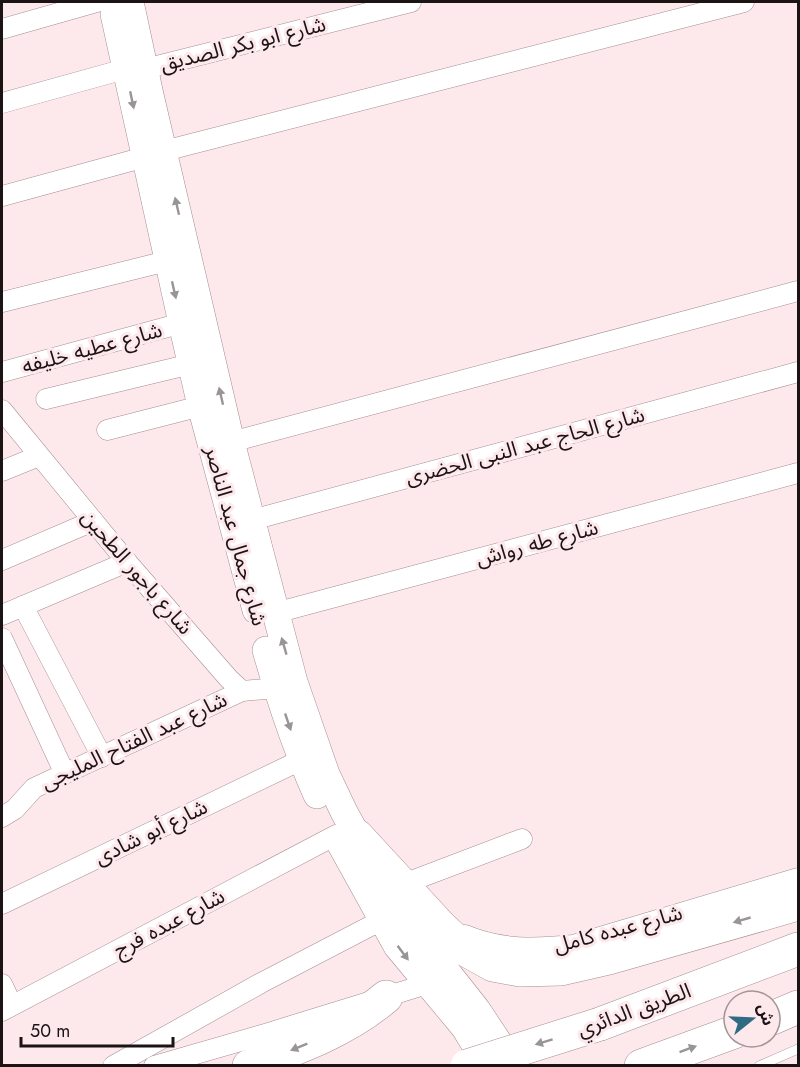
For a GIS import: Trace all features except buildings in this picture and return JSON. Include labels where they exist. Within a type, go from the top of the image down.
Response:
[{"type":"highway","points":[[346,828],[466,950],[493,964],[520,970],[561,969],[609,958],[798,904]]},
{"type":"highway","name":"الطريق الدائري","points":[[467,1065],[600,1024],[798,949]]},
{"type":"highway","points":[[249,1065],[340,1029],[365,1014],[386,997]]},
{"type":"highway","points":[[782,1014],[798,1007]]},
{"type":"highway","points":[[641,1065],[722,1036]]},
{"type":"street","points":[[2,29],[97,2]]},
{"type":"street","name":"شارع جمال عبد الناصر","points":[[112,2],[135,69],[154,154],[252,520],[275,613],[285,685],[301,760],[471,1019]]},
{"type":"street","name":"شارع جمال عبد الناصر","points":[[130,2],[135,69]]},
{"type":"street","name":"شارع ابو بكر الصديق","points":[[2,103],[411,2]]},
{"type":"street","points":[[2,196],[154,154],[744,2]]},
{"type":"street","name":"شارع جمال عبد الناصر","points":[[154,154],[167,261],[201,406],[285,685],[326,774],[382,920],[397,946],[427,984],[471,1019]]},
{"type":"street","points":[[2,302],[167,261]]},
{"type":"street","points":[[231,442],[798,291]]},
{"type":"street","name":"شارع عطيه خليفه","points":[[2,372],[182,323]]},
{"type":"street","points":[[46,399],[191,364]]},
{"type":"street","name":"شارع الحاج عبد النبى الحضرى","points":[[252,520],[798,372]]},
{"type":"street","points":[[107,430],[201,406]]},
{"type":"street","name":"شارع باجور الطحين","points":[[2,410],[127,562],[242,691]]},
{"type":"street","points":[[2,471],[39,456]]},
{"type":"street","name":"شارع طه رواش","points":[[275,613],[798,473]]},
{"type":"street","points":[[2,560],[93,521]]},
{"type":"street","points":[[2,615],[127,562]]},
{"type":"street","points":[[23,606],[102,757]]},
{"type":"street","points":[[2,638],[65,774]]},
{"type":"street","points":[[242,691],[285,685]]},
{"type":"street","name":"شارع عبد الفتاح المليجى","points":[[2,817],[15,809],[34,788],[242,691]]},
{"type":"street","name":"شارع أبو شادى","points":[[2,904],[301,760]]},
{"type":"street","name":"شارع عبده كامل","points":[[346,828],[445,920],[463,934],[484,943],[540,949],[573,945],[798,878]]},
{"type":"street","name":"شارع عبده فرج","points":[[7,1008],[346,828]]},
{"type":"street","points":[[406,883],[522,839]]},
{"type":"street","points":[[113,1065],[382,920]]},
{"type":"street","points":[[2,984],[7,1008]]},
{"type":"street","points":[[153,1065],[427,984]]},
{"type":"street","points":[[471,1019],[488,1065]]},
{"type":"street","points":[[471,1019],[514,1065]]},
{"type":"lane","points":[[759,1065],[798,1049]]}]
